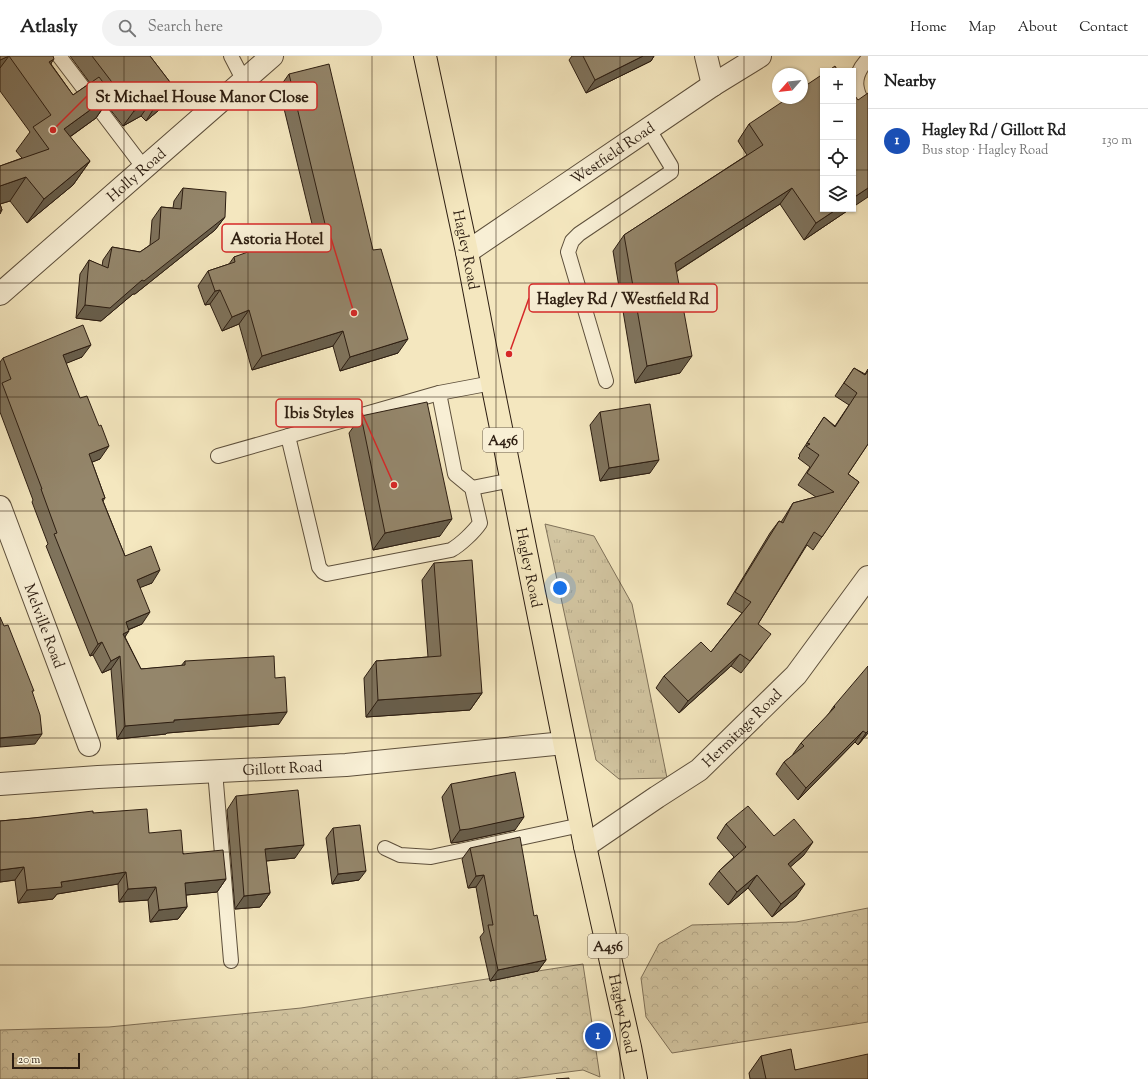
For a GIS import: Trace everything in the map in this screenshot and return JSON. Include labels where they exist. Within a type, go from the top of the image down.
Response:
[{"type":"highway","name":"Hagley Road","points":[[425,56],[467,252],[564,743],[636,1079]]},
{"type":"street","name":"Holly Road","points":[[0,294],[272,56]]},
{"type":"street","points":[[706,56],[713,85]]},
{"type":"street","name":"Westfield Road","points":[[467,252],[648,128],[760,56]]},
{"type":"street","name":"Melville Road","points":[[0,507],[90,745]]},
{"type":"street","name":"Hermitage Road","points":[[583,835],[657,797],[699,770],[796,675],[868,577]]},
{"type":"street","name":"Gillott Road","points":[[0,784],[98,777],[346,765],[564,743]]},
{"type":"lane","points":[[59,56],[144,168]]},
{"type":"lane","points":[[231,56],[244,81]]},
{"type":"lane","points":[[868,59],[859,71],[856,84],[859,99],[868,112]]},
{"type":"lane","points":[[606,382],[568,252],[572,241],[579,234],[671,172],[671,166],[648,128]]},
{"type":"lane","points":[[218,456],[439,393],[492,383]]},
{"type":"lane","points":[[288,436],[318,562],[323,572],[327,574],[451,550],[457,547],[476,529],[480,523],[472,488],[455,474],[439,393]]},
{"type":"lane","points":[[472,488],[512,480]]},
{"type":"lane","points":[[215,771],[231,961]]},
{"type":"lane","points":[[385,848],[400,855],[431,857],[583,835]]},
{"type":"green space","points":[[545,524],[594,536],[632,604],[667,778],[619,779],[596,760]]},
{"type":"green space","points":[[868,908],[868,1022],[672,1053],[646,1017],[641,978],[659,944],[692,925],[796,922]]},
{"type":"green space","points":[[583,964],[600,1077],[583,1070],[513,1079],[0,1079],[0,1030],[109,1027],[301,1008]]},
{"type":"building","points":[[0,56],[9,56],[0,60]]},
{"type":"building","points":[[9,56],[53,56],[54,59],[49,62],[73,95],[99,77],[112,94],[64,129],[90,161],[44,199],[26,177],[0,186],[0,166],[49,149],[33,127],[51,115]]},
{"type":"building","points":[[92,56],[150,56],[176,90],[156,105],[152,100],[134,111]]},
{"type":"building","points":[[583,56],[643,56],[595,80]]},
{"type":"building","points":[[329,64],[373,250],[381,249],[408,339],[350,357],[343,331],[262,356],[249,310],[232,317],[220,290],[215,291],[208,271],[235,262],[234,257],[278,241],[279,245],[326,228],[289,74]]},
{"type":"building","points":[[820,76],[820,212],[832,212],[816,223],[792,188],[675,263],[692,356],[647,366],[624,235],[763,145],[749,124],[779,104],[808,104],[808,84]]},
{"type":"building","points":[[868,93],[868,188],[856,196],[856,97],[858,100]]},
{"type":"building","points":[[183,188],[226,192],[225,217],[144,281],[142,280],[110,308],[85,305],[89,260],[108,268],[112,247],[140,252],[159,239],[161,207],[181,209]]},
{"type":"building","points":[[83,325],[91,345],[63,355],[80,398],[87,396],[109,446],[89,454],[105,498],[102,499],[125,556],[151,546],[160,570],[137,580],[150,612],[126,622],[129,631],[123,634],[141,669],[185,665],[185,661],[274,656],[275,678],[285,677],[287,712],[174,720],[174,722],[125,726],[120,656],[111,661],[102,642],[98,644],[54,534],[57,533],[42,489],[2,383],[11,379],[3,358]]},
{"type":"building","points":[[854,368],[865,375],[868,371],[868,444],[848,474],[859,482],[822,537],[814,532],[758,624],[771,634],[750,661],[740,654],[688,701],[664,676],[701,642],[711,652],[751,602],[735,592],[779,521],[783,523],[793,503],[834,492],[807,473],[819,455],[806,446],[810,444],[807,443],[824,417],[835,427],[857,393],[844,383]]},
{"type":"building","points":[[427,402],[452,519],[385,533],[361,416]]},
{"type":"building","points":[[650,404],[659,460],[609,468],[600,412]]},
{"type":"building","points":[[472,560],[482,693],[378,700],[376,661],[441,656],[434,563]]},
{"type":"building","points":[[0,617],[4,626],[8,625],[34,691],[32,691],[40,715],[42,734],[0,738]]},
{"type":"building","points":[[868,666],[868,731],[866,733],[863,731],[806,788],[784,762],[804,746],[801,743],[835,707],[834,706]]},
{"type":"building","points":[[515,772],[524,817],[460,830],[451,784]]},
{"type":"building","points":[[298,790],[304,845],[265,849],[270,893],[244,896],[236,796]]},
{"type":"building","points":[[748,806],[774,836],[794,819],[813,842],[788,864],[805,884],[781,904],[757,875],[737,892],[719,871],[746,847],[726,824]]},
{"type":"building","points":[[147,809],[149,833],[181,830],[183,854],[223,850],[226,879],[185,883],[187,907],[159,910],[156,887],[128,889],[126,872],[61,882],[62,887],[27,890],[24,867],[0,870],[0,821],[93,811],[93,813]]},
{"type":"building","points":[[360,825],[366,871],[338,874],[333,828]]},
{"type":"building","points":[[520,837],[534,916],[537,915],[546,960],[498,970],[488,925],[493,925],[484,875],[476,876],[470,848]]},
{"type":"building","points":[[791,1049],[795,1070],[868,1054],[868,1079],[766,1079],[761,1056]]},
{"type":"place","name":"St Michael House Manor Close","points":[[53,130]]},
{"type":"place","name":"Astoria Hotel","points":[[354,313]]},
{"type":"place","name":"Hagley Rd / Westfield Rd","points":[[509,354]]},
{"type":"place","name":"Ibis Styles","points":[[394,485]]},
{"type":"place","name":"Hagley Rd / Gillott Rd","points":[[598,1036]]}]
